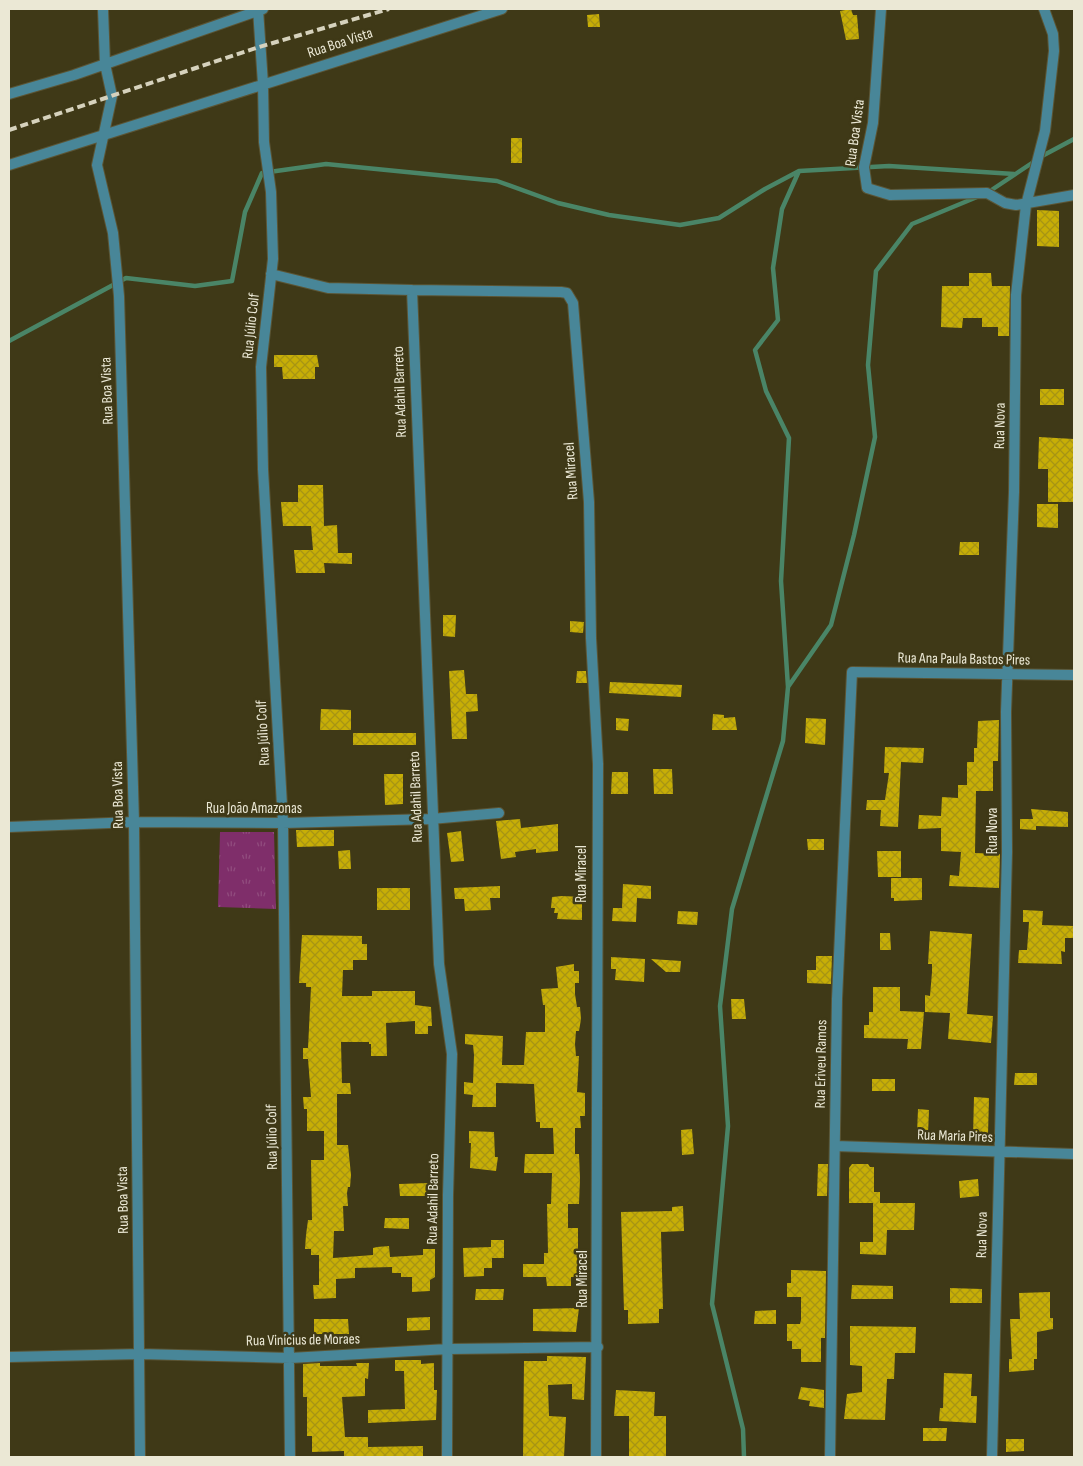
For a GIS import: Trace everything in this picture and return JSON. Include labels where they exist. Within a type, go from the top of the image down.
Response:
[{"type":"street","name":"Rua Boa Vista","points":[[103,9],[104,64],[112,96],[97,165],[113,233],[119,296],[134,822],[140,1457]]},
{"type":"street","points":[[9,94],[104,64],[259,9]]},
{"type":"street","name":"Rua Júlio Colf","points":[[259,9],[264,142],[271,192],[271,274],[261,367],[263,469],[284,823],[290,1457]]},
{"type":"street","name":"Rua Boa Vista","points":[[9,165],[502,9]]},
{"type":"street","name":"Rua Boa Vista","points":[[881,9],[873,123],[864,167],[868,188],[890,195],[987,193],[1009,205],[1026,205]]},
{"type":"street","name":"Rua Nova","points":[[992,1457],[1007,852],[1007,674],[1014,492],[1016,295],[1026,205],[1045,131],[1054,51],[1053,34],[1044,9]]},
{"type":"street","points":[[1026,205],[1074,196]]},
{"type":"street","points":[[271,274],[328,288],[412,290]]},
{"type":"street","name":"Rua Miracel","points":[[412,290],[567,293],[573,303],[589,502],[590,638],[598,764],[596,801],[598,1347],[596,1457]]},
{"type":"street","name":"Rua Adahil Barreto","points":[[412,290],[438,964],[452,1054],[448,1195],[447,1457]]},
{"type":"street","name":"Rua Ana Paula Bastos Pires","points":[[852,672],[1074,675]]},
{"type":"street","name":"Rua Eriveu Ramos","points":[[830,1457],[838,999],[852,672]]},
{"type":"street","name":"Rua João Amazonas","points":[[9,827],[134,822],[284,823],[431,819],[499,813]]},
{"type":"street","name":"Rua Maria Pires","points":[[835,1146],[999,1153],[1074,1154]]},
{"type":"street","name":"Rua Vinícius de Moraes","points":[[9,1358],[140,1354],[290,1358],[448,1349],[598,1347]]},
{"type":"green space","points":[[220,832],[274,832],[276,909],[218,907]]},
{"type":"building","points":[[851,9],[853,15],[857,15],[859,39],[846,40],[840,11]]},
{"type":"building","points":[[599,14],[600,27],[588,27],[587,15]]},
{"type":"building","points":[[511,138],[522,138],[522,163],[511,163]]},
{"type":"building","points":[[1037,210],[1059,211],[1059,247],[1037,246]]},
{"type":"building","points":[[969,273],[991,273],[992,286],[1010,286],[1009,336],[998,336],[998,327],[982,327],[982,318],[963,318],[962,328],[941,327],[942,286],[969,286]]},
{"type":"building","points":[[274,355],[317,355],[319,367],[315,367],[315,379],[283,379],[282,367],[274,367]]},
{"type":"building","points":[[1040,389],[1064,389],[1064,405],[1040,405]]},
{"type":"building","points":[[1039,437],[1074,439],[1074,502],[1048,502],[1048,469],[1038,469]]},
{"type":"building","points":[[298,485],[323,485],[324,526],[337,525],[338,553],[352,553],[352,564],[324,563],[325,573],[296,573],[294,550],[313,550],[311,526],[283,526],[281,502],[298,502]]},
{"type":"building","points":[[1037,504],[1058,504],[1058,528],[1037,527]]},
{"type":"building","points":[[960,542],[979,542],[979,555],[959,555]]},
{"type":"building","points":[[443,615],[456,615],[455,637],[443,636]]},
{"type":"building","points":[[570,621],[584,622],[583,633],[570,632]]},
{"type":"building","points":[[464,670],[466,694],[477,694],[478,711],[466,712],[467,739],[452,739],[449,671]]},
{"type":"building","points":[[577,671],[586,671],[587,683],[576,683]]},
{"type":"building","points":[[610,682],[682,685],[681,697],[609,693]]},
{"type":"building","points":[[321,709],[351,710],[351,730],[320,730]]},
{"type":"building","points":[[713,714],[724,715],[724,718],[735,717],[737,730],[712,730]]},
{"type":"building","points":[[616,718],[629,719],[628,731],[616,730]]},
{"type":"building","points":[[806,718],[826,719],[825,745],[805,743]]},
{"type":"building","points":[[999,720],[998,761],[993,761],[993,791],[976,791],[975,853],[1000,854],[999,888],[949,886],[950,875],[959,876],[961,852],[941,851],[941,828],[918,829],[919,815],[941,816],[942,797],[958,798],[958,785],[967,785],[967,762],[974,762],[974,748],[977,748],[978,721]]},
{"type":"building","points":[[353,733],[416,733],[416,745],[353,745]]},
{"type":"building","points":[[885,747],[924,748],[923,763],[901,762],[898,827],[880,826],[881,810],[866,810],[867,800],[885,800],[889,773],[884,773]]},
{"type":"building","points":[[653,769],[672,769],[673,794],[654,794]]},
{"type":"building","points":[[612,772],[628,772],[628,794],[611,794]]},
{"type":"building","points":[[384,774],[403,774],[403,804],[385,805]]},
{"type":"building","points":[[1031,809],[1068,812],[1068,827],[1036,826],[1036,830],[1020,829],[1020,819],[1033,819]]},
{"type":"building","points":[[520,819],[521,828],[558,824],[558,851],[536,853],[536,849],[515,852],[516,857],[501,859],[496,821]]},
{"type":"building","points":[[296,830],[334,830],[334,846],[297,847]]},
{"type":"building","points":[[461,831],[464,861],[451,862],[447,833]]},
{"type":"building","points":[[807,839],[824,839],[824,850],[808,850]]},
{"type":"building","points":[[350,850],[351,869],[339,869],[338,851]]},
{"type":"building","points":[[877,851],[901,851],[901,877],[878,877]]},
{"type":"building","points":[[891,878],[922,878],[922,900],[894,901],[894,898],[891,898]]},
{"type":"building","points":[[623,884],[651,886],[651,899],[637,898],[636,922],[612,921],[613,908],[622,908]]},
{"type":"building","points":[[500,886],[500,898],[490,898],[491,910],[465,911],[464,899],[455,899],[454,888]]},
{"type":"building","points":[[377,888],[410,888],[410,910],[377,910]]},
{"type":"building","points":[[552,897],[582,897],[582,920],[557,919],[558,913],[554,913],[555,908],[551,908]]},
{"type":"building","points":[[1023,910],[1043,911],[1042,925],[1074,926],[1074,938],[1065,938],[1065,952],[1061,951],[1062,964],[1018,963],[1019,950],[1027,950],[1029,922],[1023,922]]},
{"type":"building","points":[[678,911],[698,912],[697,925],[677,924]]},
{"type":"building","points":[[930,931],[972,934],[967,1014],[993,1016],[991,1043],[948,1039],[950,1013],[925,1012],[925,995],[930,996],[932,972],[932,964],[928,964]]},
{"type":"building","points":[[880,933],[890,933],[891,950],[880,950]]},
{"type":"building","points":[[302,935],[362,936],[362,944],[367,944],[367,960],[353,960],[353,970],[343,970],[342,996],[372,996],[372,991],[415,991],[415,1005],[431,1007],[432,1026],[428,1026],[428,1034],[415,1034],[415,1021],[386,1023],[387,1056],[371,1056],[371,1044],[369,1042],[341,1042],[342,1083],[350,1083],[351,1094],[337,1094],[337,1145],[348,1145],[351,1175],[350,1187],[348,1187],[347,1193],[348,1206],[343,1206],[344,1231],[334,1231],[333,1258],[373,1255],[373,1248],[377,1247],[389,1246],[390,1257],[423,1255],[423,1249],[435,1249],[435,1277],[430,1280],[430,1291],[412,1292],[412,1277],[401,1277],[401,1273],[392,1273],[392,1267],[355,1268],[355,1278],[336,1279],[336,1298],[314,1299],[313,1285],[319,1285],[319,1255],[311,1255],[311,1249],[305,1249],[308,1220],[312,1220],[311,1160],[324,1160],[324,1131],[307,1131],[307,1109],[304,1109],[303,1097],[311,1097],[308,1059],[303,1059],[303,1048],[308,1048],[311,987],[306,987],[306,983],[299,983]]},
{"type":"building","points":[[816,956],[832,956],[831,984],[807,983],[807,970],[816,970]]},
{"type":"building","points":[[611,957],[645,959],[644,982],[615,980],[616,969],[611,969]]},
{"type":"building","points":[[651,959],[681,961],[680,972],[666,972]]},
{"type":"building","points":[[574,964],[574,971],[579,971],[579,983],[575,983],[575,994],[577,1007],[580,1007],[581,1019],[579,1031],[576,1031],[575,1044],[576,1056],[579,1056],[577,1092],[585,1093],[585,1116],[580,1116],[581,1128],[575,1128],[575,1154],[579,1154],[579,1204],[568,1204],[568,1228],[578,1228],[578,1252],[582,1252],[583,1265],[581,1277],[571,1277],[571,1286],[547,1286],[546,1277],[523,1277],[523,1264],[544,1264],[544,1253],[548,1253],[547,1204],[551,1204],[552,1173],[524,1173],[525,1154],[554,1154],[553,1128],[540,1128],[540,1122],[536,1122],[534,1084],[496,1083],[496,1107],[472,1107],[473,1095],[464,1094],[464,1082],[473,1083],[474,1055],[473,1045],[465,1044],[465,1034],[503,1036],[502,1065],[524,1065],[526,1032],[545,1032],[545,1005],[543,1005],[541,989],[558,988],[556,967]]},
{"type":"building","points":[[873,987],[900,987],[900,1011],[924,1012],[921,1049],[907,1049],[908,1039],[864,1038],[864,1025],[869,1025],[869,1012],[873,1012]]},
{"type":"building","points":[[731,999],[744,999],[746,1019],[732,1019]]},
{"type":"building","points":[[1015,1073],[1037,1073],[1037,1085],[1014,1085]]},
{"type":"building","points":[[872,1079],[895,1079],[895,1091],[872,1091]]},
{"type":"building","points":[[974,1097],[989,1098],[988,1135],[973,1135]]},
{"type":"building","points":[[918,1109],[929,1110],[928,1134],[917,1133]]},
{"type":"building","points":[[692,1129],[694,1154],[682,1155],[681,1130]]},
{"type":"building","points":[[469,1131],[494,1132],[495,1157],[498,1157],[496,1171],[470,1168],[471,1143],[469,1143]]},
{"type":"building","points":[[818,1164],[828,1164],[827,1196],[817,1196]]},
{"type":"building","points":[[852,1164],[868,1164],[870,1167],[874,1167],[874,1192],[880,1192],[880,1203],[915,1203],[914,1230],[887,1230],[886,1255],[860,1254],[860,1242],[873,1242],[873,1203],[849,1203],[849,1168]]},
{"type":"building","points":[[978,1179],[979,1196],[960,1198],[959,1181]]},
{"type":"building","points":[[428,1183],[428,1196],[400,1196],[399,1184]]},
{"type":"building","points":[[683,1206],[684,1231],[661,1232],[663,1309],[659,1309],[659,1323],[628,1324],[628,1310],[624,1310],[621,1212],[672,1211],[672,1207]]},
{"type":"building","points":[[385,1218],[409,1218],[409,1229],[384,1228]]},
{"type":"building","points":[[491,1240],[504,1240],[504,1258],[492,1258],[492,1268],[484,1268],[484,1276],[464,1277],[463,1248],[491,1247]]},
{"type":"building","points":[[791,1270],[826,1271],[825,1338],[821,1338],[821,1362],[801,1362],[801,1349],[792,1349],[792,1341],[787,1341],[787,1324],[800,1324],[801,1320],[801,1297],[787,1297],[787,1283],[791,1283]]},
{"type":"building","points":[[852,1285],[893,1286],[893,1299],[851,1299]]},
{"type":"building","points":[[950,1288],[982,1289],[982,1303],[950,1303]]},
{"type":"building","points":[[476,1289],[504,1289],[503,1300],[475,1300]]},
{"type":"building","points":[[1050,1292],[1050,1318],[1053,1318],[1053,1329],[1037,1332],[1037,1359],[1034,1359],[1034,1370],[1009,1372],[1009,1359],[1012,1359],[1010,1319],[1020,1319],[1019,1293]]},
{"type":"building","points":[[579,1308],[576,1332],[533,1331],[533,1309]]},
{"type":"building","points":[[776,1310],[776,1324],[754,1324],[755,1311]]},
{"type":"building","points":[[430,1317],[430,1330],[407,1331],[407,1318]]},
{"type":"building","points":[[314,1319],[348,1319],[349,1334],[314,1334]]},
{"type":"building","points":[[850,1326],[916,1327],[915,1353],[895,1353],[894,1379],[887,1379],[885,1420],[844,1419],[847,1394],[862,1392],[862,1366],[850,1365]]},
{"type":"building","points":[[547,1356],[586,1357],[584,1400],[572,1399],[572,1384],[548,1385],[549,1416],[566,1417],[564,1457],[523,1457],[524,1361],[547,1361]]},
{"type":"building","points":[[395,1360],[421,1360],[421,1364],[434,1363],[434,1390],[437,1390],[436,1420],[368,1423],[368,1410],[405,1409],[404,1371],[395,1371]]},
{"type":"building","points":[[320,1363],[320,1366],[357,1366],[356,1363],[369,1363],[368,1379],[365,1378],[365,1396],[342,1397],[345,1437],[368,1437],[368,1447],[423,1446],[423,1457],[344,1457],[344,1451],[312,1452],[312,1436],[307,1436],[307,1397],[303,1397],[303,1364]]},
{"type":"building","points":[[944,1373],[972,1374],[971,1396],[977,1396],[976,1423],[939,1421],[940,1408],[943,1408]]},
{"type":"building","points":[[801,1387],[824,1390],[824,1408],[809,1406],[810,1401],[798,1399]]},
{"type":"building","points":[[616,1390],[655,1392],[654,1416],[666,1416],[666,1457],[629,1457],[629,1416],[614,1416]]},
{"type":"building","points":[[923,1428],[947,1428],[946,1441],[923,1441]]},
{"type":"building","points":[[1006,1439],[1024,1439],[1024,1451],[1006,1452]]},
{"type":"waterway","points":[[987,193],[1044,155],[1074,139]]},
{"type":"waterway","points":[[9,341],[126,278],[195,286],[232,281],[245,212],[262,173],[326,164],[497,181],[558,203],[609,215],[680,225],[719,218],[765,189],[799,171]]},
{"type":"waterway","points":[[788,687],[781,581],[789,438],[766,391],[755,350],[778,320],[773,268],[782,209],[799,171],[889,166],[1014,174]]},
{"type":"waterway","points":[[744,1457],[743,1429],[712,1304],[728,1126],[720,1006],[732,909],[783,741],[788,687],[831,625],[854,535],[875,437],[868,365],[876,271],[912,224],[977,197]]},
{"type":"railway","points":[[9,130],[259,47],[389,9]]}]
